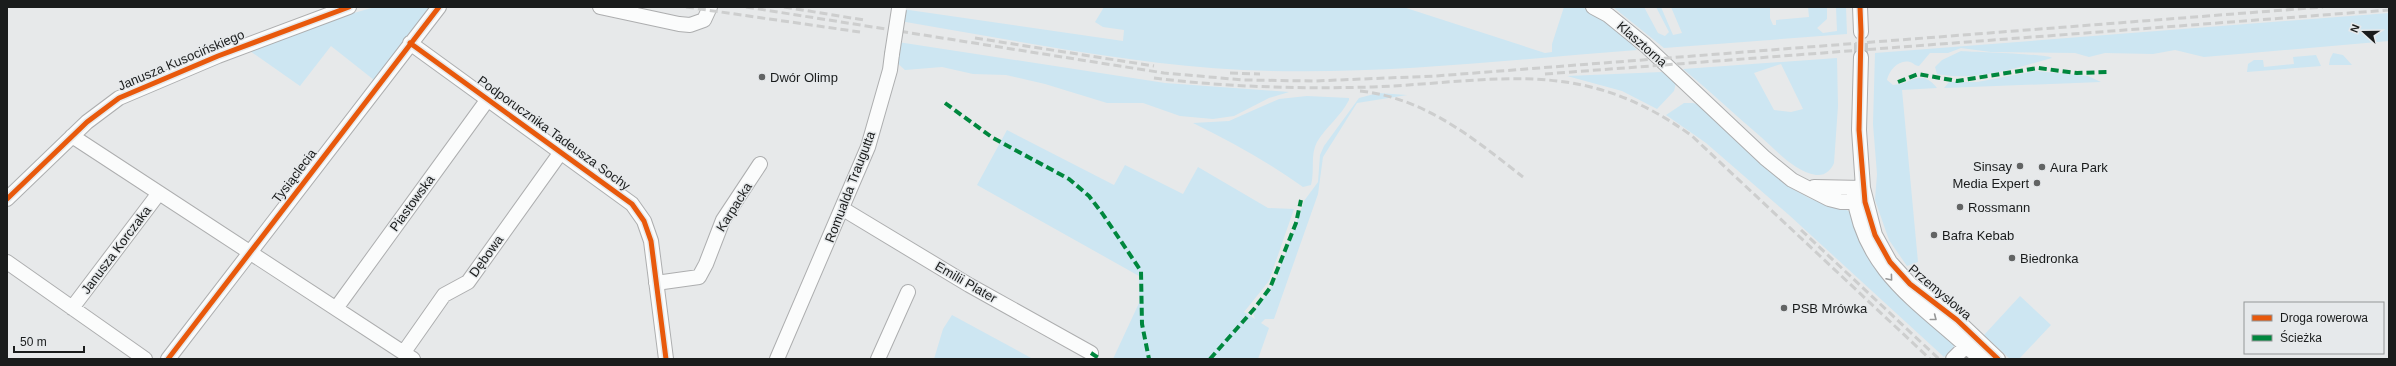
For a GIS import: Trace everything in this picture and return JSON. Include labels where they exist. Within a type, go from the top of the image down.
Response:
[{"type":"street","name":"Janusza Kusocińskiego","points":[[7,199],[72,136],[105,107],[136,89],[299,24],[349,7]]},
{"type":"street","name":"Tysiąclecia","points":[[168,359],[438,7]]},
{"type":"street","points":[[600,7],[680,24],[696,24],[709,11]]},
{"type":"street","name":"Klasztorna","points":[[1593,7],[1636,37],[1770,162],[1802,185],[1859,195]]},
{"type":"street","points":[[1860,7],[1861,32]]},
{"type":"street","name":"Romualda Traugutta","points":[[778,359],[868,147],[890,70],[899,8]]},
{"type":"street","name":"Podporucznika Tadeusza Sochy","points":[[410,43],[626,199],[636,209],[644,221],[651,241],[666,359]]},
{"type":"street","name":"Przemysłowa","points":[[1861,57],[1859,130],[1863,155],[1859,195],[1875,235],[1890,262],[1910,284],[1971,342],[1998,359]]},
{"type":"street","name":"Piastowska","points":[[336,307],[488,99]]},
{"type":"street","points":[[72,136],[409,356]]},
{"type":"street","name":"Dębowa","points":[[409,356],[444,295],[468,282],[561,152]]},
{"type":"street","name":"Karpacka","points":[[656,283],[699,277],[706,264],[723,220],[760,164]]},
{"type":"street","name":"Janusza Korczaka","points":[[72,308],[159,192]]},
{"type":"street","name":"Emilii Plater","points":[[842,209],[969,285],[1091,353]]},
{"type":"street","points":[[7,262],[145,359]]},
{"type":"street","points":[[878,359],[908,292]]},
{"type":"street","points":[[1953,359],[1971,342]]},
{"type":"street","name":"Przemysłowa","points":[[1971,342],[1980,359]]},
{"type":"shaded area","points":[[375,7],[430,7],[374,80],[331,46],[300,86],[250,51],[308,26]]},
{"type":"shaded area","points":[[1104,7],[1403,7],[1545,53],[1552,52],[1552,44],[1564,7],[1582,7],[1596,14],[1634,43],[1632,45],[1637,50],[1391,69],[1341,71],[1243,70],[1200,67],[1114,57],[900,21],[902,9],[1123,41],[1124,30],[1103,27],[1095,22]]},
{"type":"shaded area","points":[[1613,7],[1644,7],[1658,33],[1665,36],[1669,32],[1656,7],[1661,7],[1673,35],[1682,33],[1671,7],[1770,7],[1770,18],[1773,25],[1776,25],[1776,20],[1809,17],[1808,7],[1827,7],[1827,19],[1817,28],[1823,33],[1837,31],[1836,7],[1846,7],[1847,34],[1664,48]]},
{"type":"shaded area","points":[[2389,13],[2389,41],[2204,57],[2175,50],[2153,54],[2105,53],[2089,57],[2075,53],[1991,52],[1961,48],[1948,53],[1930,53],[1919,66],[1916,66],[1911,62],[1902,62],[1892,69],[1888,76],[1887,80],[1893,85],[1920,78],[1931,82],[1937,88],[1902,90],[1918,262],[1907,266],[1889,240],[1875,200],[1877,174],[1873,124],[1875,53]]},
{"type":"shaded area","points":[[898,42],[1165,83],[1289,92],[1269,98],[1234,116],[1213,119],[1180,116],[1143,103],[1107,103],[1045,84],[1006,75],[973,74],[942,67],[905,70],[895,61]]},
{"type":"shaded area","points":[[1961,51],[2025,54],[2052,58],[2010,70],[1981,75],[1951,76],[1937,74],[1935,67],[1942,60]]},
{"type":"shaded area","points":[[2333,53],[2343,55],[2352,65],[2329,65]]},
{"type":"shaded area","points":[[2316,55],[2321,66],[2247,72],[2248,64],[2254,60],[2263,60],[2264,67],[2294,64],[2293,57]]},
{"type":"shaded area","points":[[1837,58],[1838,106],[1834,163],[1831,168],[1825,173],[1816,175],[1808,173],[1793,165],[1683,69]],"holes":[[[1781,64],[1803,109],[1791,112],[1774,110],[1754,73]]]},
{"type":"shaded area","points":[[2036,71],[2088,76],[2101,82],[1944,88],[1949,82],[1977,82]]},
{"type":"shaded area","points":[[1662,72],[1676,83],[1674,91],[1657,109],[1622,91],[1567,76]]},
{"type":"shaded area","points":[[1378,93],[1407,95],[1357,103],[1323,157],[1318,194],[1274,319],[1265,319],[1261,323],[1269,328],[1258,359],[1113,359],[1139,303],[1139,276],[977,185],[1007,130],[1114,185],[1125,165],[1183,194],[1198,167],[1268,208],[1294,209],[1269,281],[1244,312],[1255,319],[1253,313],[1275,282],[1304,201],[1318,182],[1320,155],[1324,146],[1359,98]]},
{"type":"shaded area","points":[[1307,96],[1349,98],[1349,100],[1346,106],[1317,142],[1313,157],[1313,174],[1311,185],[1303,187],[1250,153],[1193,123],[1229,121],[1279,99]]},
{"type":"shaded area","points":[[1684,103],[1700,105],[1791,188],[1811,199],[1849,211],[1952,338],[1954,347],[1944,357],[1789,215],[1706,143],[1666,115]]},
{"type":"shaded area","points":[[2020,296],[2051,325],[2019,359],[2010,359],[1984,335]]},
{"type":"shaded area","points":[[952,315],[1033,359],[934,359],[943,329]]},
{"type":"tunnel","points":[[1861,32],[1861,57]]},
{"type":"railway","points":[[686,7],[860,32]]},
{"type":"railway","points":[[746,7],[1164,73],[1244,80],[1314,81],[1436,76],[2323,7]]},
{"type":"railway","points":[[784,7],[864,20]]},
{"type":"railway","points":[[1545,74],[2389,10]]},
{"type":"railway","points":[[975,38],[1154,66]]},
{"type":"railway","points":[[1230,73],[1260,74]]},
{"type":"railway","points":[[1154,78],[1263,87],[1317,88],[1372,87],[1499,79],[1537,79],[1575,84],[1613,93],[1652,110],[1692,136],[1930,359]]},
{"type":"railway","points":[[1360,91],[1384,95],[1427,111],[1467,134],[1523,177]]},
{"type":"railway","points":[[1801,230],[1939,359]]},
{"type":"marked path","points":[[1898,82],[1918,74],[1957,81],[2038,68],[2077,73],[2110,72]]},
{"type":"marked path","points":[[945,103],[993,138],[1069,179],[1089,196],[1141,271],[1142,324],[1149,359]]},
{"type":"marked path","points":[[1210,359],[1254,309],[1270,288],[1296,223],[1301,200]]},
{"type":"marked path","points":[[1091,353],[1100,359]]},
{"type":"cycle path","points":[[7,199],[87,122],[119,98],[218,56],[349,7]]},
{"type":"cycle path","points":[[168,359],[439,7]]},
{"type":"cycle path","points":[[1860,7],[1861,32],[1859,130],[1865,202],[1875,235],[1890,262],[1910,284],[1957,320],[1998,359]]},
{"type":"cycle path","points":[[410,43],[632,204],[644,221],[651,241],[666,359]]},
{"type":"place","name":"Dwór Olimp","points":[[762,77]]},
{"type":"place","name":"Sinsay","points":[[2020,166]]},
{"type":"place","name":"Aura Park","points":[[2042,167]]},
{"type":"place","name":"Media Expert","points":[[2037,183]]},
{"type":"place","name":"Rossmann","points":[[1960,207]]},
{"type":"place","name":"Bafra Kebab","points":[[1934,235]]},
{"type":"place","name":"Biedronka","points":[[2012,258]]},
{"type":"place","name":"PSB Mrówka","points":[[1784,308]]}]
